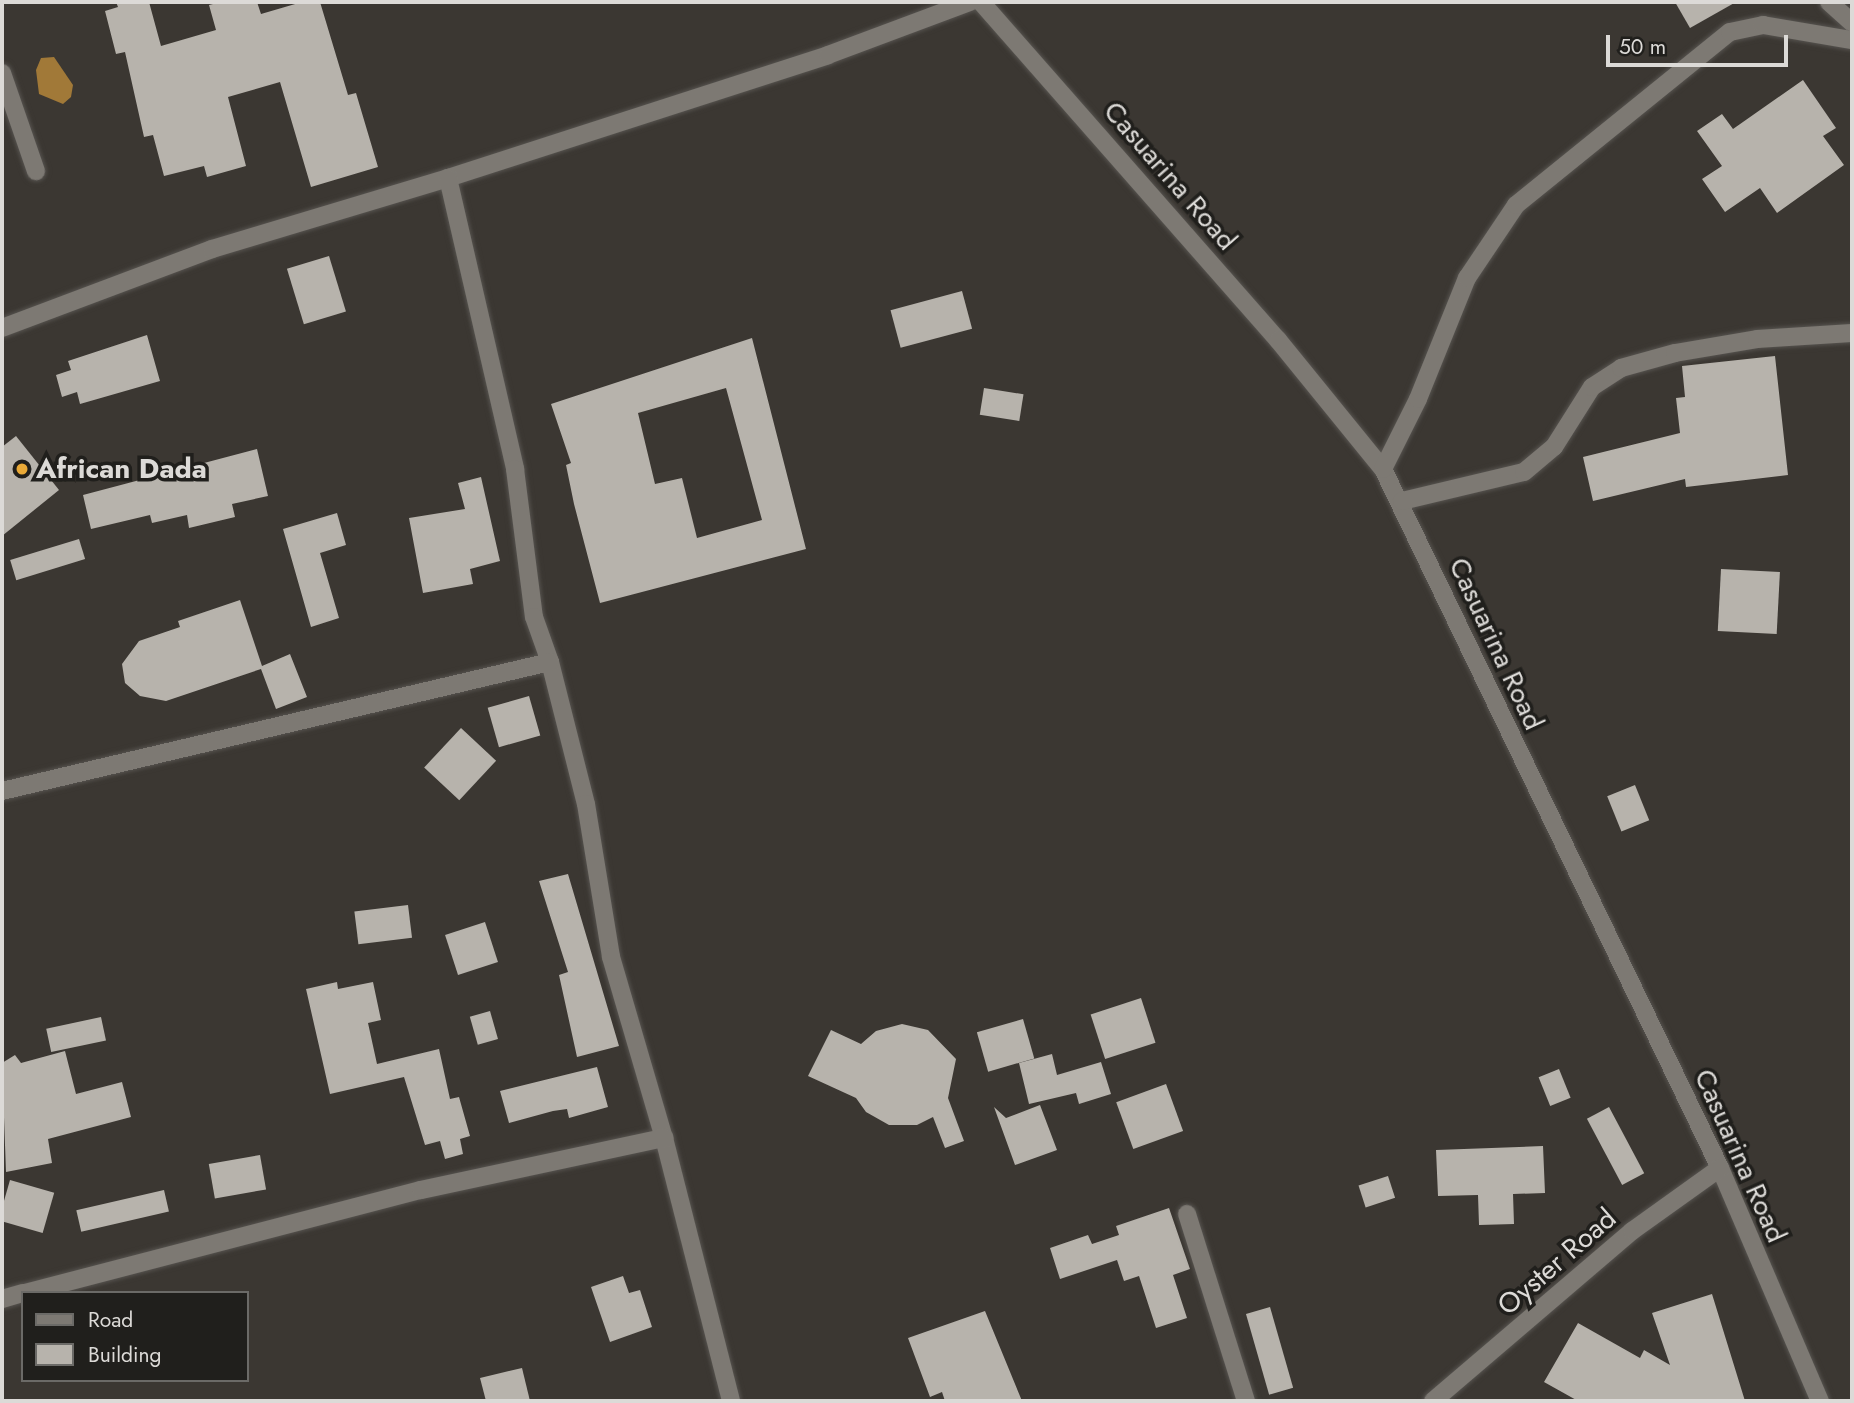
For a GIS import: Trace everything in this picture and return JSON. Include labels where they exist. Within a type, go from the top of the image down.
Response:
[{"type":"street","points":[[2,328],[212,249],[448,178],[828,55],[970,2]]},
{"type":"street","name":"Casuarina Road","points":[[981,2],[1278,340],[1383,468],[1402,502],[1546,813],[1720,1168],[1820,1401]]},
{"type":"street","points":[[1829,2],[1852,23]]},
{"type":"street","points":[[1383,468],[1418,399],[1467,278],[1516,205],[1730,32],[1763,25],[1852,40]]},
{"type":"street","points":[[2,73],[36,171]]},
{"type":"street","points":[[448,178],[516,469],[534,617],[550,662],[586,804],[611,957],[664,1138],[731,1401]]},
{"type":"street","points":[[1402,502],[1524,472],[1554,447],[1592,387],[1621,368],[1675,352],[1757,339],[1852,333]]},
{"type":"street","points":[[2,790],[550,662]]},
{"type":"street","points":[[32,1291],[421,1190],[664,1138]]},
{"type":"street","name":"Oyster Road","points":[[1433,1401],[1632,1231],[1720,1168]]},
{"type":"street","points":[[1187,1214],[1245,1401]]},
{"type":"street","points":[[2,1299],[21,1294]]},
{"type":"shaded area","points":[[54,57],[73,85],[71,97],[63,104],[39,94],[36,70],[41,58]]},
{"type":"building","points":[[116,2],[149,2],[161,46],[216,30],[209,5],[221,2],[257,2],[261,14],[302,2],[320,2],[348,95],[356,93],[378,167],[311,187],[280,82],[228,97],[246,166],[207,177],[204,166],[164,176],[153,135],[144,137],[125,52],[116,54],[105,11],[118,7]]},
{"type":"building","points":[[1675,2],[1736,2],[1690,28]]},
{"type":"building","points":[[1803,80],[1836,128],[1823,136],[1844,165],[1777,213],[1760,188],[1725,212],[1702,179],[1722,166],[1697,131],[1722,114],[1733,129]]},
{"type":"building","points":[[329,256],[346,311],[304,324],[287,269]]},
{"type":"building","points":[[962,291],[972,329],[901,348],[891,310]]},
{"type":"building","points":[[147,335],[160,381],[80,404],[77,392],[62,397],[56,375],[71,370],[68,361]]},
{"type":"building","points":[[752,338],[806,549],[600,603],[574,504],[566,465],[571,463],[551,404]],"holes":[[[726,388],[762,520],[697,538],[682,478],[655,484],[638,413]]]},
{"type":"building","points":[[1775,356],[1788,475],[1686,487],[1685,479],[1593,501],[1583,457],[1680,433],[1676,398],[1685,397],[1682,366]]},
{"type":"building","points":[[984,388],[1024,394],[1019,421],[980,415]]},
{"type":"building","name":"African Dada","points":[[16,436],[59,490],[2,536],[2,447]]},
{"type":"building","points":[[257,449],[268,496],[232,504],[235,517],[189,528],[187,515],[152,523],[150,515],[91,529],[83,495]]},
{"type":"building","points":[[481,477],[500,561],[470,569],[473,584],[423,593],[409,518],[465,509],[458,483]]},
{"type":"building","points":[[337,513],[346,545],[320,553],[339,618],[311,627],[283,529]]},
{"type":"building","points":[[79,539],[85,559],[16,580],[10,560]]},
{"type":"building","points":[[1721,569],[1780,572],[1777,634],[1718,631]]},
{"type":"building","points":[[240,600],[262,666],[290,654],[307,697],[276,709],[261,669],[166,701],[140,696],[125,683],[122,664],[139,641],[180,627],[178,621]]},
{"type":"building","points":[[529,696],[540,735],[499,747],[488,708]]},
{"type":"building","points":[[461,728],[496,761],[459,800],[424,767]]},
{"type":"building","points":[[1635,785],[1649,820],[1621,831],[1607,796]]},
{"type":"building","points":[[568,874],[619,1046],[577,1057],[559,975],[568,972],[539,881]]},
{"type":"building","points":[[408,905],[412,938],[358,944],[354,912]]},
{"type":"building","points":[[485,922],[498,962],[458,975],[445,935]]},
{"type":"building","points":[[337,982],[338,989],[373,982],[381,1020],[368,1023],[377,1064],[439,1049],[450,1099],[459,1097],[470,1136],[460,1139],[463,1154],[445,1159],[440,1141],[425,1145],[404,1077],[330,1094],[306,989]]},
{"type":"building","points":[[1141,998],[1156,1043],[1105,1059],[1091,1014]]},
{"type":"building","points":[[490,1011],[498,1039],[478,1045],[470,1017]]},
{"type":"building","points":[[101,1017],[106,1040],[51,1052],[46,1029]]},
{"type":"building","points":[[1023,1019],[1034,1058],[988,1072],[977,1032]]},
{"type":"building","points":[[902,1024],[928,1030],[956,1059],[948,1098],[964,1141],[945,1148],[933,1117],[917,1125],[889,1125],[866,1112],[856,1098],[808,1076],[831,1030],[861,1044],[876,1031]]},
{"type":"building","points":[[65,1051],[76,1094],[122,1082],[131,1117],[48,1139],[52,1163],[6,1172],[2,1063],[15,1055],[21,1063]]},
{"type":"building","points":[[1052,1054],[1057,1075],[1101,1062],[1111,1094],[1079,1104],[1076,1093],[1029,1104],[1019,1063]]},
{"type":"building","points":[[597,1067],[608,1107],[569,1118],[567,1109],[553,1111],[509,1123],[500,1091]]},
{"type":"building","points":[[1559,1069],[1571,1098],[1550,1106],[1539,1077]]},
{"type":"building","points":[[1166,1084],[1183,1131],[1133,1149],[1116,1102]]},
{"type":"building","points":[[1040,1105],[1057,1150],[1015,1165],[994,1107],[1006,1118]]},
{"type":"building","points":[[1609,1107],[1644,1173],[1622,1185],[1587,1119]]},
{"type":"building","points":[[1543,1146],[1545,1193],[1513,1194],[1514,1224],[1479,1225],[1478,1195],[1438,1196],[1436,1150]]},
{"type":"building","points":[[260,1155],[266,1189],[215,1198],[209,1164]]},
{"type":"building","points":[[1388,1176],[1395,1198],[1366,1207],[1359,1186]]},
{"type":"building","points":[[10,1180],[54,1193],[43,1233],[2,1221],[2,1208]]},
{"type":"building","points":[[164,1190],[169,1211],[81,1232],[76,1210]]},
{"type":"building","points":[[1169,1208],[1190,1269],[1173,1275],[1187,1318],[1156,1328],[1139,1276],[1124,1281],[1117,1260],[1060,1279],[1050,1248],[1088,1235],[1092,1244],[1119,1235],[1116,1226]]},
{"type":"building","points":[[623,1276],[629,1293],[640,1290],[652,1327],[610,1342],[591,1287]]},
{"type":"building","points":[[1712,1294],[1745,1401],[1578,1401],[1544,1382],[1578,1323],[1640,1358],[1644,1350],[1670,1365],[1652,1313]]},
{"type":"building","points":[[1270,1307],[1293,1388],[1269,1395],[1246,1314]]},
{"type":"building","points":[[985,1311],[1022,1401],[945,1401],[942,1392],[930,1397],[908,1338]]},
{"type":"building","points":[[522,1368],[530,1401],[486,1401],[480,1378]]},
{"type":"place","name":"African Dada","points":[[22,469]]}]
